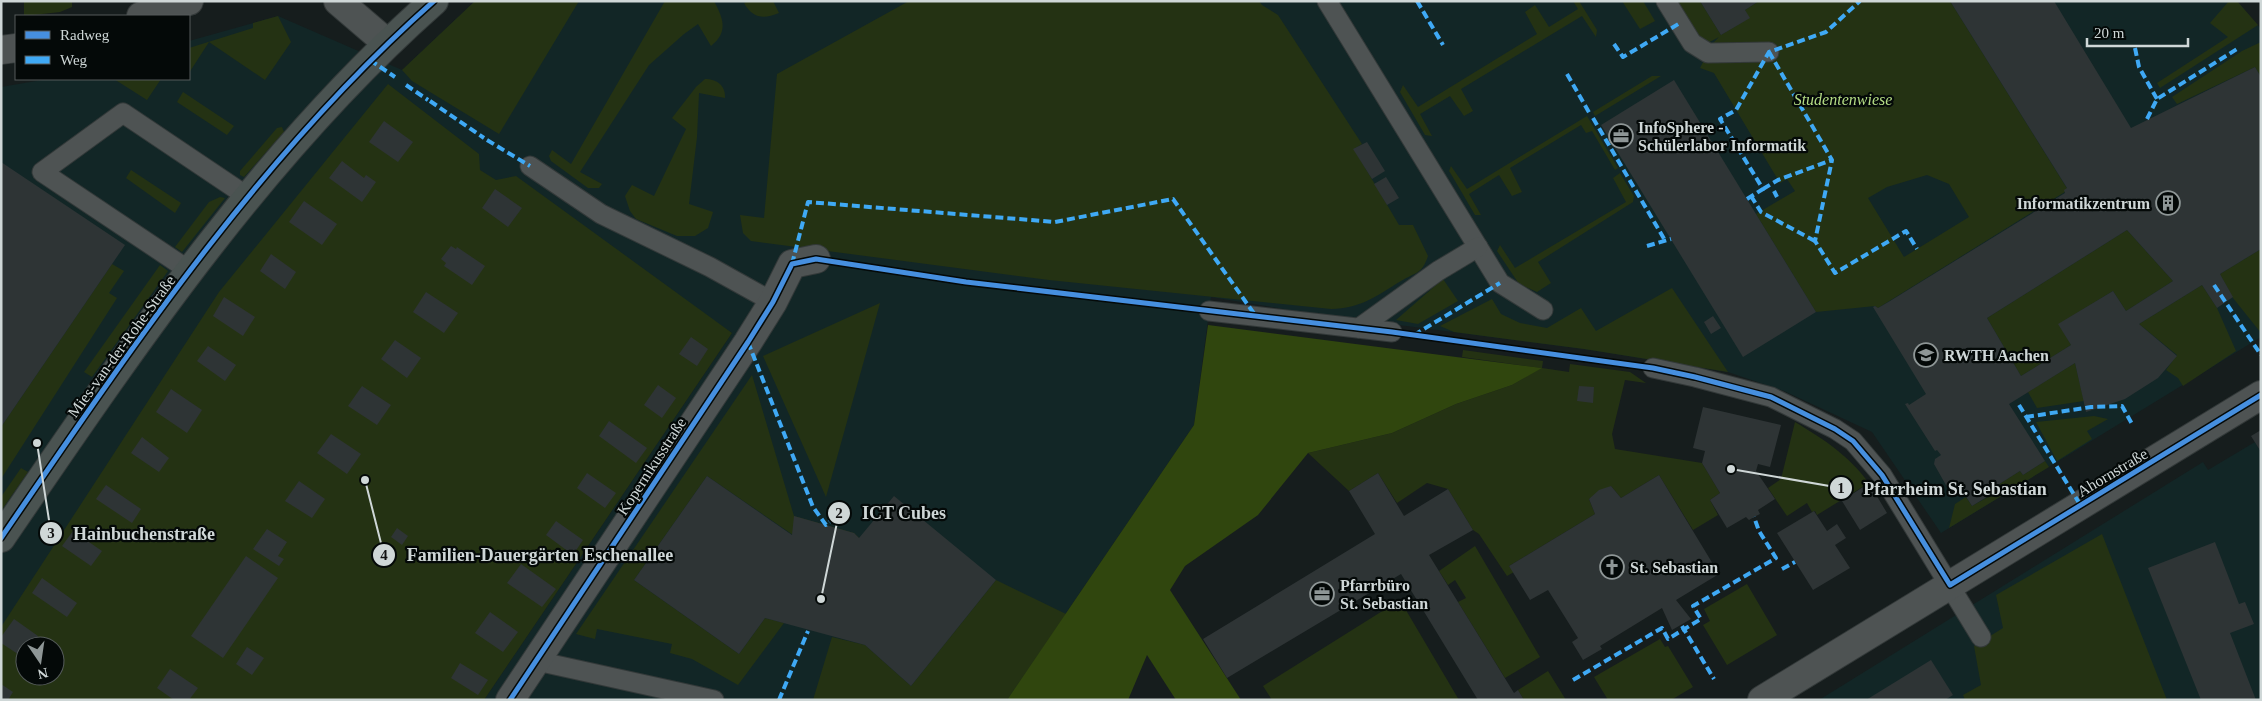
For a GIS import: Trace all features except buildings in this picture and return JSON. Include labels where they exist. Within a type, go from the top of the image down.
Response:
[{"type":"street","points":[[144,15],[189,1]]},
{"type":"street","points":[[338,1],[387,43]]},
{"type":"street","name":"Mies-van-der-Rohe-Straße","points":[[1,538],[190,271],[248,197],[336,95],[387,43],[434,1]]},
{"type":"street","points":[[1,50],[15,48]]},
{"type":"street","name":"Kopernikusstraße","points":[[510,700],[773,302],[792,264],[816,259]]},
{"type":"street","name":"Ahornstraße","points":[[1762,700],[2261,395]]},
{"type":"lane","points":[[1666,1],[1692,42],[1708,52],[1769,52]]},
{"type":"lane","points":[[1334,4],[1500,283],[1543,310]]},
{"type":"lane","points":[[190,271],[42,172],[123,113],[248,197]]},
{"type":"lane","points":[[530,166],[601,214],[710,267],[773,302]]},
{"type":"lane","points":[[1359,328],[1438,271],[1478,248]]},
{"type":"lane","points":[[1209,311],[1392,332]]},
{"type":"lane","points":[[1654,368],[1771,397],[1835,429],[1852,441],[1882,475],[1981,637]]},
{"type":"lane","points":[[537,661],[714,700]]},
{"type":"shaded area","name":"RWTH Aachen","points":[[475,1],[2237,1],[2261,29],[2261,337],[1941,533],[1872,432],[1784,391],[1728,372],[1584,349],[1314,314],[1211,297],[1194,425],[1007,700],[484,700],[732,333],[479,170],[1,627],[1,87],[42,80],[190,80],[190,41],[278,16],[402,70]]},
{"type":"shaded area","points":[[2255,442],[2261,452],[2261,700],[1819,700],[2203,462],[2208,470]]},
{"type":"green space","points":[[24,1],[72,1],[72,7],[60,12],[24,15]]},
{"type":"green space","points":[[475,1],[579,1],[499,134],[412,81],[402,70]]},
{"type":"green space","points":[[665,1],[714,1],[722,19],[723,25],[720,35],[711,46],[698,24],[649,65],[580,172],[602,184],[599,188],[588,188],[551,161],[549,156],[552,150],[571,164]]},
{"type":"green space","points":[[748,1],[773,1],[779,13],[764,17],[755,15],[744,3]]},
{"type":"green space","points":[[909,1],[1259,1],[1278,15],[1362,144],[1354,149],[1399,225],[1413,225],[1428,256],[1426,262],[1418,272],[1360,304],[1331,309],[1049,280],[751,241],[743,233],[740,215],[764,218],[777,74]]},
{"type":"green space","points":[[1573,1],[1579,1],[1597,30],[1596,37],[1582,16],[1461,89],[1473,111],[1464,116],[1450,96],[1420,114],[1432,136],[1425,135],[1400,92],[1403,85],[1418,107],[1537,34],[1525,12],[1535,5],[1549,27],[1578,9]]},
{"type":"green space","points":[[1622,1],[1643,1],[1655,21],[1640,29]]},
{"type":"green space","name":"Studentenwiese","points":[[1677,1],[1700,1],[1721,35],[1749,18],[1745,10],[1759,1],[1950,1],[2068,190],[1878,308],[1875,306],[1816,312],[1756,214],[1795,191],[1787,179],[1780,183],[1714,73],[1700,68],[1713,43],[1719,37],[1704,45]],"holes":[[[1927,175],[1949,184],[1969,217],[1904,257],[1868,198],[1887,187]]]},
{"type":"green space","points":[[2229,1],[2237,1],[2258,25],[2160,88],[2157,83],[2228,37],[2210,23]]},
{"type":"green space","points":[[278,16],[291,42],[265,80],[209,42],[190,71],[190,48],[253,28],[253,23]]},
{"type":"green space","points":[[2261,42],[2261,77],[2255,67],[2177,104],[2172,97],[2242,51]]},
{"type":"green space","points":[[1652,76],[1661,76],[1595,116],[1593,112]]},
{"type":"green space","points":[[705,79],[713,80],[720,84],[724,90],[725,98],[699,93],[697,137],[689,204],[713,212],[708,228],[695,236],[677,236],[636,219],[630,211],[625,196],[632,185],[654,196],[686,129],[672,118],[696,87]]},
{"type":"green space","points":[[116,80],[160,80],[147,100]]},
{"type":"green space","points":[[388,84],[479,154],[480,170],[496,180],[516,176],[732,333],[484,700],[1,700],[1,627],[219,292]]},
{"type":"green space","points":[[183,92],[234,126],[227,135],[177,102]]},
{"type":"green space","points":[[1587,116],[1618,168],[1615,170],[1592,131],[1586,133],[1581,125],[1510,168],[1522,192],[1512,196],[1499,175],[1469,194],[1481,215],[1475,215],[1449,171],[1451,166],[1467,189]]},
{"type":"green space","points":[[282,127],[284,132],[244,177],[240,175],[240,171],[277,128]]},
{"type":"green space","points":[[131,170],[181,203],[175,213],[126,178]]},
{"type":"green space","points":[[1620,173],[1634,196],[1633,202],[1538,262],[1551,283],[1537,292],[1519,284],[1497,251],[1500,245],[1515,268],[1626,202],[1613,178]]},
{"type":"green space","points":[[220,197],[225,198],[182,252],[175,247],[209,202]]},
{"type":"green space","points":[[2127,230],[2173,281],[2126,311],[2113,291],[2059,324],[2071,345],[2021,376],[1987,318]]},
{"type":"green space","points":[[2261,249],[2261,333],[2233,298],[2220,274]]},
{"type":"green space","points":[[112,264],[124,271],[109,293],[117,298],[1,479],[1,427]]},
{"type":"green space","points":[[160,265],[168,271],[92,377],[84,372]]},
{"type":"green space","points":[[1443,279],[1458,301],[1418,324],[1396,320]]},
{"type":"green space","points":[[2202,285],[2217,308],[2236,351],[2183,386],[2178,378],[2166,370],[2177,355],[2139,324]]},
{"type":"green space","points":[[1672,288],[1728,372],[1584,349],[1454,332],[1440,326],[1492,299],[1501,314],[1520,323],[1547,328],[1581,308],[1596,331]]},
{"type":"green space","points":[[880,303],[826,497],[763,356]]},
{"type":"green space","points":[[1208,325],[1542,368],[1512,385],[1456,404],[1392,433],[1308,453],[1258,515],[1185,566],[1170,590],[1241,700],[1176,700],[1147,655],[1128,700],[1007,700],[1194,425]]},
{"type":"green space","points":[[1463,350],[1543,361],[1542,368],[1569,372],[1570,364],[1630,372],[1646,383],[1625,380],[1612,434],[1615,449],[1702,463],[1720,493],[1710,500],[1718,515],[1693,530],[1659,475],[1621,498],[1611,486],[1589,499],[1595,514],[1509,566],[1514,572],[1507,576],[1479,534],[1473,530],[1448,489],[1427,483],[1397,503],[1378,473],[1349,491],[1308,453],[1392,433],[1456,404],[1512,385],[1541,368],[1462,357]]},
{"type":"green space","points":[[2075,363],[2084,401],[2037,408],[2028,392]]},
{"type":"green space","points":[[752,375],[794,516],[854,533],[859,538],[828,577],[812,548],[707,476],[634,580],[739,654],[765,618],[784,623],[738,685],[692,659],[670,653],[672,644],[597,629],[595,639],[576,634]]},
{"type":"green space","points":[[2094,416],[2108,419],[2087,431],[2092,439],[2057,461],[2036,422]]},
{"type":"green space","points":[[1795,422],[1835,449],[1853,464],[1869,483],[1817,515],[1815,511],[1812,512],[1807,503],[1787,516],[1768,488],[1781,479]]},
{"type":"green space","points":[[2045,461],[2049,467],[1949,528],[1955,504],[1966,497],[1972,506],[1995,493],[1993,488],[2020,471],[2023,475]]},
{"type":"green space","points":[[21,468],[28,472],[1,511],[1,497]]},
{"type":"green space","points":[[2102,534],[2167,700],[1965,700],[1963,695],[1981,685],[1974,646],[2003,628],[1996,595]]},
{"type":"green space","points":[[1475,546],[1540,657],[1505,678],[1458,602],[1466,598],[1455,580],[1448,585],[1439,571]]},
{"type":"green space","points":[[996,580],[1066,614],[1007,700],[813,700],[832,637],[865,645],[911,686]]},
{"type":"green space","points":[[1747,584],[1777,635],[1727,665],[1703,625],[1710,621],[1704,609]]},
{"type":"green space","points":[[1400,600],[1459,700],[1272,700],[1263,686]]},
{"type":"green space","points":[[1660,639],[1665,647],[1668,646],[1693,687],[1671,700],[1608,700],[1594,677]]},
{"type":"green space","points":[[1548,671],[1566,700],[1524,700],[1518,690]]},
{"type":"marked path","points":[[1417,1],[1443,45]]},
{"type":"marked path","points":[[1747,199],[1763,189],[1720,119],[1736,110],[1769,52],[1826,32],[1860,1]]},
{"type":"marked path","points":[[1614,44],[1623,57],[1680,23]]},
{"type":"marked path","points":[[2135,48],[2139,67],[2157,99]]},
{"type":"marked path","points":[[2147,119],[2157,99],[2237,49]]},
{"type":"marked path","points":[[1769,52],[1832,160],[1815,241],[1835,273],[1906,231],[1917,249]]},
{"type":"marked path","points":[[370,60],[395,77]]},
{"type":"marked path","points":[[1567,74],[1590,114]]},
{"type":"marked path","points":[[406,85],[428,100]]},
{"type":"marked path","points":[[430,101],[484,138]]},
{"type":"marked path","points":[[1593,118],[1666,242]]},
{"type":"marked path","points":[[487,140],[530,166]]},
{"type":"marked path","points":[[1763,189],[1778,180],[1832,160]]},
{"type":"marked path","points":[[1774,191],[1777,197]]},
{"type":"marked path","points":[[1751,196],[1761,212],[1815,241]]},
{"type":"marked path","points":[[792,264],[808,202],[1055,222],[1173,199],[1255,315]]},
{"type":"marked path","points":[[1647,246],[1671,239]]},
{"type":"marked path","points":[[1414,335],[1500,283]]},
{"type":"marked path","points":[[2214,285],[2261,355]]},
{"type":"marked path","points":[[748,342],[813,507],[826,525],[844,508]]},
{"type":"marked path","points":[[2019,405],[2081,506]]},
{"type":"marked path","points":[[2026,417],[2091,407],[2122,406],[2132,424]]},
{"type":"marked path","points":[[1573,680],[1662,628],[1668,639],[1701,619],[1693,606],[1776,558],[1759,531],[1754,517]]},
{"type":"marked path","points":[[1782,569],[1795,562]]},
{"type":"marked path","points":[[1682,626],[1714,679]]},
{"type":"marked path","points":[[779,700],[808,631]]},
{"type":"cycle path","points":[[1,538],[99,395],[201,256],[255,188],[371,60],[434,1]]},
{"type":"cycle path","points":[[510,700],[748,342],[773,302],[792,264],[816,259],[966,282],[1392,332],[1653,368],[1771,397],[1835,429],[1853,441],[1882,475],[1950,585],[2261,395]]},
{"type":"place","name":"InfoSphere - Schülerlabor Informatik","points":[[1621,136]]},
{"type":"place","name":"Informatikzentrum","points":[[2168,203]]},
{"type":"place","name":"RWTH Aachen","points":[[1926,355]]},
{"type":"place","name":"Hainbuchenstraße","points":[[37,443]]},
{"type":"place","name":"Pfarrheim St. Sebastian","points":[[1731,469]]},
{"type":"place","name":"Familien-Dauergärten Eschenallee","points":[[365,480]]},
{"type":"place","name":"St. Sebastian","points":[[1612,567]]},
{"type":"place","name":"Pfarrbüro St. Sebastian","points":[[1322,594]]},
{"type":"place","name":"ICT Cubes","points":[[821,599]]}]
